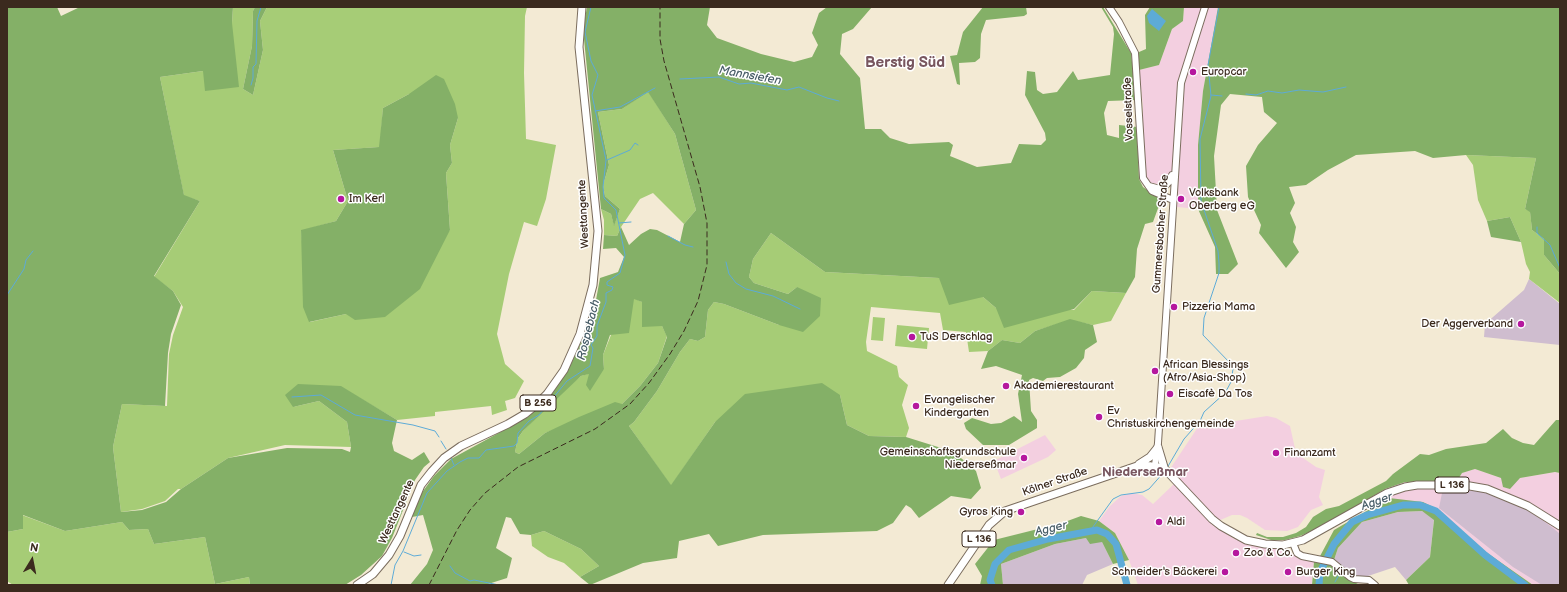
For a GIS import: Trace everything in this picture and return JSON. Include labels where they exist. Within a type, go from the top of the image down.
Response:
[{"type":"main road","name":"Westtangente","points":[[357,585],[373,574],[389,555],[400,536],[421,485],[432,471],[444,458],[457,449],[508,424],[525,414],[536,405],[564,370],[580,334],[593,285],[598,231],[579,47],[582,7]]},
{"type":"main road","name":"Vosselstraße","points":[[1110,7],[1135,53],[1139,97],[1142,171],[1147,185]]},
{"type":"main road","name":"Gummersbacher Straße","points":[[1155,465],[1158,447],[1175,163],[1183,75],[1205,7]]},
{"type":"main road","points":[[1147,185],[1160,189],[1167,185],[1175,163]]},
{"type":"main road","points":[[1147,185],[1156,194],[1173,200]]},
{"type":"main road","points":[[1137,466],[1150,457],[1158,447]]},
{"type":"main road","points":[[1158,447],[1165,468]]},
{"type":"main road","name":"Kölner Straße","points":[[948,585],[989,525],[1005,511],[1137,466],[1155,465],[1165,468]]},
{"type":"main road","name":"L 136","points":[[1165,468],[1212,519],[1231,532],[1257,543],[1280,545],[1293,543],[1313,535],[1387,493],[1404,487],[1417,485],[1464,485],[1487,488],[1528,506],[1560,526]]},
{"type":"main road","points":[[1293,543],[1297,553],[1302,556],[1332,562],[1350,577],[1358,580],[1369,580],[1375,584]]},
{"type":"shaded area","points":[[1184,7],[1218,7],[1203,91],[1198,145],[1198,209],[1177,207],[1178,187],[1150,183],[1145,175],[1143,155],[1143,106],[1139,70],[1159,65],[1172,29],[1183,21]]},
{"type":"shaded area","points":[[1529,279],[1560,304],[1560,345],[1484,337],[1485,324],[1524,290]]},
{"type":"shaded area","points":[[1267,416],[1276,418],[1290,426],[1296,453],[1316,467],[1325,470],[1319,497],[1323,505],[1311,510],[1298,527],[1287,531],[1265,530],[1240,515],[1232,515],[1211,524],[1233,538],[1249,545],[1289,550],[1293,555],[1314,562],[1312,585],[1138,585],[1129,560],[1115,533],[1099,521],[1110,506],[1121,496],[1132,493],[1142,495],[1153,504],[1174,484],[1166,475],[1198,427]]},
{"type":"shaded area","name":"Gemeinschaftsgrundschule Niederseßmar","points":[[1045,435],[1056,450],[1048,457],[1001,479],[994,461]]},
{"type":"shaded area","points":[[1475,469],[1501,478],[1520,478],[1555,472],[1560,473],[1560,585],[1533,585],[1486,552],[1460,528],[1423,502],[1390,500],[1385,489],[1405,482],[1457,481],[1462,473]]},
{"type":"shaded area","points":[[1443,488],[1484,492],[1504,499],[1527,509],[1553,528],[1560,534],[1560,585],[1542,585],[1513,567],[1439,508]]},
{"type":"shaded area","points":[[1422,511],[1434,519],[1430,557],[1406,580],[1395,567],[1365,577],[1351,575],[1334,560],[1338,548],[1362,522],[1398,512]]},
{"type":"shaded area","points":[[1086,538],[1102,542],[1113,564],[1087,575],[1082,585],[1003,585],[1001,564],[1055,544]]},
{"type":"green space","points":[[7,7],[57,7],[61,16],[80,7],[233,7],[232,23],[239,87],[205,91],[203,71],[160,77],[184,195],[200,201],[154,276],[173,291],[181,305],[171,334],[168,353],[165,406],[122,404],[113,447],[121,512],[142,510],[166,502],[181,489],[228,458],[287,448],[342,449],[350,452],[351,447],[347,422],[319,401],[293,407],[285,395],[298,384],[341,386],[397,420],[392,443],[394,451],[412,460],[424,452],[430,462],[424,467],[415,480],[392,538],[382,556],[361,575],[345,585],[250,585],[249,577],[215,584],[205,537],[154,544],[148,529],[129,530],[122,522],[65,531],[23,515],[23,529],[7,532]]},
{"type":"green space","points":[[233,7],[255,7],[253,11],[252,46],[243,89],[253,95],[263,50],[260,21],[267,7],[527,7],[525,16],[524,73],[526,139],[556,145],[546,199],[537,226],[524,222],[509,274],[497,334],[505,364],[524,381],[515,398],[505,401],[507,410],[492,415],[491,406],[435,412],[435,416],[397,420],[341,387],[293,407],[319,401],[347,422],[351,447],[285,445],[228,458],[181,489],[178,489],[165,501],[142,509],[121,512],[113,447],[122,404],[167,406],[169,354],[173,335],[183,307],[173,291],[154,277],[200,201],[184,196],[160,77],[203,71],[232,23]],"holes":[[[409,94],[458,118],[450,145],[452,163],[446,173],[450,230],[346,314],[310,322],[301,231],[336,221],[348,201],[333,150],[380,147],[383,108]]]},
{"type":"green space","points":[[255,7],[267,7],[260,21],[263,50],[253,95],[243,89],[252,46],[253,11]]},
{"type":"green space","points":[[587,7],[710,7],[707,25],[717,38],[761,54],[794,62],[812,57],[818,45],[812,33],[819,13],[827,7],[872,7],[853,29],[842,34],[840,54],[860,78],[865,129],[881,129],[890,138],[909,144],[949,142],[953,145],[950,156],[977,167],[1011,163],[1019,144],[1041,145],[1046,140],[1045,133],[1025,95],[1027,71],[1035,72],[1037,90],[1043,94],[1057,92],[1073,71],[1078,80],[1110,75],[1114,34],[1113,27],[1101,7],[1103,7],[1131,53],[1136,100],[1108,101],[1104,113],[1107,135],[1119,138],[1119,125],[1137,127],[1139,179],[1143,187],[1161,200],[1153,222],[1145,224],[1137,249],[1135,277],[1126,293],[1092,291],[1074,309],[1004,328],[996,308],[983,297],[949,305],[939,278],[825,272],[771,233],[753,259],[749,277],[754,283],[788,294],[797,287],[821,298],[820,316],[803,332],[779,325],[724,304],[714,302],[708,310],[705,337],[698,341],[690,339],[680,352],[657,391],[634,422],[629,426],[671,485],[715,422],[745,394],[822,383],[840,395],[847,425],[869,436],[906,437],[954,452],[976,471],[981,488],[971,499],[951,496],[919,518],[911,508],[906,505],[893,523],[877,531],[763,535],[718,546],[709,534],[679,541],[677,558],[643,563],[590,585],[580,577],[599,566],[581,549],[544,531],[531,535],[520,534],[511,518],[506,517],[496,548],[512,558],[507,578],[485,585],[410,585],[427,564],[433,550],[423,515],[412,517],[421,494],[434,476],[451,459],[528,417],[546,399],[567,372],[586,332],[596,300],[600,278],[618,272],[624,257],[616,248],[603,249],[604,235],[617,236],[621,227],[629,245],[641,234],[650,229],[657,230],[680,242],[684,224],[696,210],[675,134],[648,92],[622,109],[598,112],[609,165],[603,185],[605,196],[620,209],[614,226],[611,214],[601,209],[583,29]],"holes":[[[634,299],[642,302],[642,327],[662,326],[667,337],[658,363],[640,386],[622,404],[615,402],[579,417],[545,433],[519,454],[515,452],[518,438],[523,431],[581,376],[589,374],[586,385],[590,391],[604,369],[603,355],[610,335],[629,333]]]},
{"type":"green space","points":[[983,7],[1026,7],[1027,14],[1024,16],[986,20],[981,34],[980,58],[975,62],[959,63],[960,85],[957,84],[950,56],[957,55],[963,32]]},
{"type":"green space","points":[[1150,7],[1184,7],[1183,21],[1172,29],[1159,65],[1139,70],[1139,52],[1146,49],[1145,15]]},
{"type":"green space","points":[[1218,7],[1560,7],[1560,274],[1544,255],[1544,239],[1532,230],[1530,212],[1525,209],[1536,158],[1466,155],[1433,158],[1415,151],[1356,155],[1328,170],[1306,185],[1289,187],[1295,203],[1290,213],[1296,227],[1293,242],[1299,252],[1286,268],[1259,233],[1261,225],[1248,197],[1246,166],[1258,145],[1277,123],[1264,112],[1262,97],[1230,94],[1221,105],[1214,156],[1217,210],[1238,264],[1228,274],[1216,274],[1215,247],[1198,209],[1198,145],[1203,91]]},
{"type":"green space","points":[[436,75],[444,79],[455,104],[458,118],[450,145],[452,163],[446,173],[450,230],[420,289],[385,317],[355,320],[346,314],[309,322],[303,307],[301,230],[336,221],[348,201],[333,150],[379,147],[383,108],[409,94]]},
{"type":"green space","points":[[648,91],[675,134],[696,210],[684,224],[653,193],[640,199],[621,227],[617,236],[604,235],[604,220],[601,209],[611,214],[614,225],[620,209],[605,196],[603,185],[609,165],[598,112],[622,109]]},
{"type":"green space","points":[[1466,155],[1536,158],[1525,209],[1530,211],[1532,230],[1544,239],[1544,255],[1560,274],[1560,303],[1529,279],[1530,272],[1526,264],[1521,242],[1510,217],[1487,221],[1478,200],[1473,165]]},
{"type":"green space","points":[[1510,217],[1521,242],[1491,237],[1487,221]]},
{"type":"green space","points":[[771,233],[825,272],[939,278],[983,297],[996,308],[1074,310],[1092,291],[1126,293],[1111,321],[1093,325],[1070,320],[1035,331],[1020,343],[1002,340],[988,351],[969,352],[966,332],[943,330],[940,313],[871,307],[866,342],[867,351],[897,366],[899,377],[908,385],[902,405],[909,428],[906,437],[869,436],[847,425],[840,395],[715,422],[671,486],[629,426],[634,422],[657,391],[680,352],[690,339],[698,341],[705,337],[708,310],[714,302],[724,304],[779,325],[797,287],[788,294],[754,283],[749,277],[753,259]]},
{"type":"green space","points":[[634,298],[642,302],[662,326],[667,336],[658,363],[640,386],[622,404],[545,433],[519,454],[515,452],[518,438],[523,431],[563,391],[581,376],[604,369],[603,355],[611,335]]},
{"type":"green space","points":[[873,317],[885,318],[883,341],[871,340]]},
{"type":"green space","points":[[1070,319],[1093,325],[1097,342],[1085,350],[1084,358],[1076,368],[1060,377],[1047,378],[1043,381],[1033,378],[1029,380],[1031,411],[1037,420],[1037,428],[1009,445],[983,445],[966,429],[964,423],[972,418],[991,424],[1001,423],[1014,416],[1022,422],[1018,394],[1022,375],[996,366],[981,369],[988,351],[1002,340],[1020,343],[1035,331]]},
{"type":"green space","name":"TuS Derschlag","points":[[897,325],[929,328],[927,349],[895,346]]},
{"type":"green space","points":[[1556,420],[1560,420],[1560,473],[1555,472],[1520,478],[1510,489],[1503,487],[1501,478],[1475,469],[1462,473],[1457,481],[1405,482],[1385,489],[1319,528],[1300,536],[1285,540],[1271,540],[1256,535],[1257,533],[1267,537],[1283,537],[1296,533],[1306,527],[1313,517],[1326,509],[1339,506],[1386,481],[1420,454],[1429,455],[1446,449],[1486,443],[1503,429],[1512,438],[1523,443],[1534,445]]},
{"type":"green space","points":[[1389,498],[1423,502],[1437,509],[1486,552],[1533,585],[1409,585],[1406,580],[1430,557],[1434,520],[1422,511],[1398,512],[1362,522],[1338,548],[1334,560],[1319,558],[1334,530]]},
{"type":"green space","points":[[22,515],[65,531],[122,522],[129,530],[148,529],[154,544],[205,537],[215,584],[249,577],[250,585],[13,585],[7,581],[7,532],[23,529]]},
{"type":"green space","points":[[1081,516],[1099,521],[1115,533],[1129,560],[1113,564],[1102,542],[1090,544],[1086,538],[1055,544],[1001,564],[1003,585],[980,585],[982,576],[975,564],[994,540],[1062,523]]},
{"type":"green space","points":[[544,531],[581,549],[599,566],[580,577],[564,563],[548,557],[532,546],[531,535]]},
{"type":"green space","points":[[1314,562],[1331,564],[1350,580],[1360,585],[1312,585]]},
{"type":"water","points":[[1152,9],[1166,21],[1159,31],[1149,23],[1147,16]]},
{"type":"waterway","points":[[251,85],[253,78],[253,67],[256,64],[257,21],[261,7]]},
{"type":"waterway","name":"Rospebach","points":[[391,585],[395,565],[403,551],[427,493],[447,471],[460,462],[468,458],[479,458],[486,450],[514,446],[517,443],[518,433],[529,421],[539,415],[567,381],[590,366],[593,348],[591,345],[597,336],[597,326],[606,302],[606,293],[612,290],[613,287],[607,285],[607,282],[620,273],[625,255],[616,210],[604,198],[603,187],[606,160],[592,95],[598,75],[591,61],[585,32],[591,7]]},
{"type":"waterway","points":[[1167,468],[1184,439],[1200,421],[1204,412],[1225,393],[1231,382],[1233,369],[1230,363],[1203,335],[1204,318],[1219,273],[1218,251],[1201,201],[1200,139],[1211,96],[1208,65],[1219,7]]},
{"type":"waterway","name":"Mannsiefen","points":[[680,79],[719,77],[739,84],[751,83],[787,90],[799,87],[839,101]]},
{"type":"waterway","points":[[1246,94],[1256,95],[1268,91],[1282,93],[1299,90],[1323,92],[1346,87]]},
{"type":"waterway","name":"Mannsiefen","points":[[595,111],[620,107],[655,88]]},
{"type":"waterway","points":[[1211,95],[1222,96]]},
{"type":"waterway","points":[[607,160],[630,150],[635,143],[638,145]]},
{"type":"waterway","points":[[619,223],[631,222]]},
{"type":"waterway","points":[[1537,227],[1537,233],[1550,245],[1560,268]]},
{"type":"waterway","points":[[668,236],[685,245],[693,247]]},
{"type":"waterway","points":[[7,295],[24,269],[26,260],[33,251]]},
{"type":"waterway","points":[[726,262],[729,274],[736,283],[746,289],[773,296],[800,309]]},
{"type":"waterway","points":[[292,397],[321,395],[355,415],[413,425],[435,431],[439,437]]},
{"type":"waterway","points":[[441,441],[446,449]]},
{"type":"waterway","points":[[451,458],[454,465]]},
{"type":"waterway","points":[[1090,531],[1113,499],[1121,495],[1143,492],[1149,489],[1164,472]]},
{"type":"waterway","name":"Agger","points":[[1319,585],[1320,572],[1334,544],[1352,522],[1367,515],[1403,505],[1420,505],[1436,511],[1485,555],[1525,585]]},
{"type":"waterway","name":"Agger","points":[[992,585],[990,580],[995,564],[1009,550],[1048,539],[1097,530],[1107,534],[1116,544],[1127,585]]},
{"type":"waterway","points":[[404,552],[414,556],[421,555]]},
{"type":"waterway","points":[[450,566],[455,573],[470,581],[474,580],[499,585]]},
{"type":"waterway","points":[[1335,582],[1340,573]]},
{"type":"railway","points":[[429,585],[457,530],[470,510],[485,493],[518,467],[595,429],[630,404],[649,383],[670,354],[684,331],[698,301],[707,265],[707,223],[700,187],[664,61],[660,39],[660,7]]},
{"type":"place","name":"Europcar","points":[[1193,72]]},
{"type":"place","name":"Im Kerl","points":[[341,199]]},
{"type":"place","name":"Volksbank Oberberg eG","points":[[1181,199]]},
{"type":"place","name":"Pizzeria Mama","points":[[1174,307]]},
{"type":"place","name":"Der Aggerverband","points":[[1521,324]]},
{"type":"place","name":"TuS Derschlag","points":[[912,337]]},
{"type":"place","name":"African Blessings (Afro/Asia-Shop)","points":[[1155,371]]},
{"type":"place","name":"Akademierestaurant","points":[[1006,386]]},
{"type":"place","name":"Eiscafè Da Tos","points":[[1170,394]]},
{"type":"place","name":"Evangelischer Kindergarten","points":[[916,406]]},
{"type":"place","name":"Ev Christuskirchengemeinde","points":[[1099,417]]},
{"type":"place","name":"Finanzamt","points":[[1276,453]]},
{"type":"place","name":"Gemeinschaftsgrundschule Niederseßmar","points":[[1024,458]]},
{"type":"place","name":"Gyros King","points":[[1021,512]]},
{"type":"place","name":"Aldi","points":[[1159,522]]},
{"type":"place","name":"Zoo & Co.","points":[[1236,553]]},
{"type":"place","name":"Schneider's Bäckerei","points":[[1225,572]]},
{"type":"place","name":"Burger King","points":[[1288,572]]},
{"type":"district","name":"Berstig Süd","points":[[905,63]]},
{"type":"district","name":"Niederseßmar","points":[[1145,473]]}]
